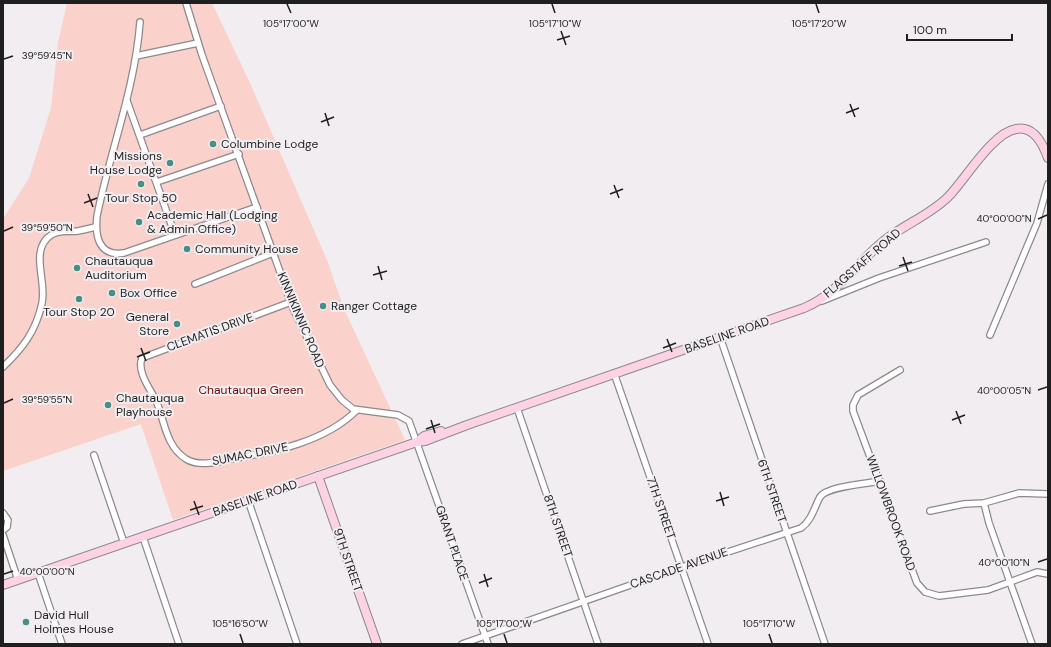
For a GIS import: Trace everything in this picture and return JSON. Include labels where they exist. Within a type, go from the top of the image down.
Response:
[{"type":"street","name":"KINNIKINNIC ROAD","points":[[186,3],[198,43],[291,302],[331,387],[347,405],[357,410],[404,417],[410,422],[417,442]]},
{"type":"street","points":[[140,22],[136,56],[127,100],[100,202],[96,236],[101,245],[108,251],[117,254],[127,252],[257,207]]},
{"type":"street","points":[[136,56],[198,43]]},
{"type":"street","points":[[127,100],[175,235]]},
{"type":"street","points":[[140,135],[221,106]]},
{"type":"street","name":"FLAGSTAFF ROAD","points":[[813,304],[835,289],[884,241],[947,198],[983,154],[1005,133],[1017,128],[1027,129],[1034,133],[1042,144],[1048,158]]},
{"type":"street","points":[[157,182],[239,154]]},
{"type":"street","points":[[990,335],[1037,223],[1048,184]]},
{"type":"street","points":[[3,367],[29,339],[39,314],[44,289],[39,256],[41,245],[52,234],[62,231],[78,231],[96,227]]},
{"type":"street","name":"BASELINE ROAD","points":[[3,585],[417,442],[425,441],[813,304],[879,278],[986,242]]},
{"type":"street","points":[[195,284],[273,253]]},
{"type":"street","name":"CLEMATIS DRIVE","points":[[142,371],[142,358],[291,302]]},
{"type":"street","name":"6TH STREET","points":[[720,337],[825,644]]},
{"type":"street","name":"WILLOWBROOK ROAD","points":[[900,370],[858,395],[853,405],[853,411],[917,583],[925,592],[939,596],[988,590],[1010,583],[1033,573],[1048,574]]},
{"type":"street","name":"SUMAC DRIVE","points":[[142,371],[155,399],[172,444],[185,458],[196,462],[228,460],[290,447],[338,425],[357,410]]},
{"type":"street","name":"7TH STREET","points":[[614,373],[708,644]]},
{"type":"street","name":"8TH STREET","points":[[517,408],[598,644]]},
{"type":"street","name":"GRANT PLACE","points":[[417,442],[488,644]]},
{"type":"street","points":[[94,455],[124,543]]},
{"type":"street","name":"9TH STREET","points":[[318,476],[377,644]]},
{"type":"street","name":"CASCADE AVENUE","points":[[462,644],[682,567],[801,528],[808,523],[821,495],[829,490],[880,481]]},
{"type":"street","points":[[930,511],[964,504],[984,503],[1018,493],[1048,494]]},
{"type":"street","points":[[248,500],[297,644]]},
{"type":"street","points":[[984,503],[988,523],[1032,644]]},
{"type":"street","points":[[3,513],[7,517],[8,523],[3,530]]},
{"type":"street","points":[[3,535],[18,580]]},
{"type":"street","points":[[143,537],[179,644]]},
{"type":"street","points":[[38,573],[62,644]]},
{"type":"green space","name":"Chautauqua Green","points":[[67,3],[212,3],[250,83],[327,260],[344,309],[405,440],[173,520],[141,424],[3,471],[3,219],[29,178],[51,108],[58,43]]},
{"type":"place","name":"Columbine Lodge","points":[[213,144]]},
{"type":"place","name":"Missions House Lodge","points":[[170,163]]},
{"type":"place","name":"Tour Stop 50","points":[[141,184]]},
{"type":"place","name":"Academic Hall (Lodging & Admin Office)","points":[[139,222]]},
{"type":"place","name":"Community House","points":[[187,249]]},
{"type":"place","name":"Chautauqua Auditorium","points":[[77,268]]},
{"type":"place","name":"Box Office","points":[[112,293]]},
{"type":"place","name":"Tour Stop 20","points":[[79,299]]},
{"type":"place","name":"Ranger Cottage","points":[[323,306]]},
{"type":"place","name":"General Store","points":[[177,324]]},
{"type":"place","name":"Chautauqua Playhouse","points":[[108,405]]},
{"type":"place","name":"David Hull Holmes House","points":[[26,622]]}]
